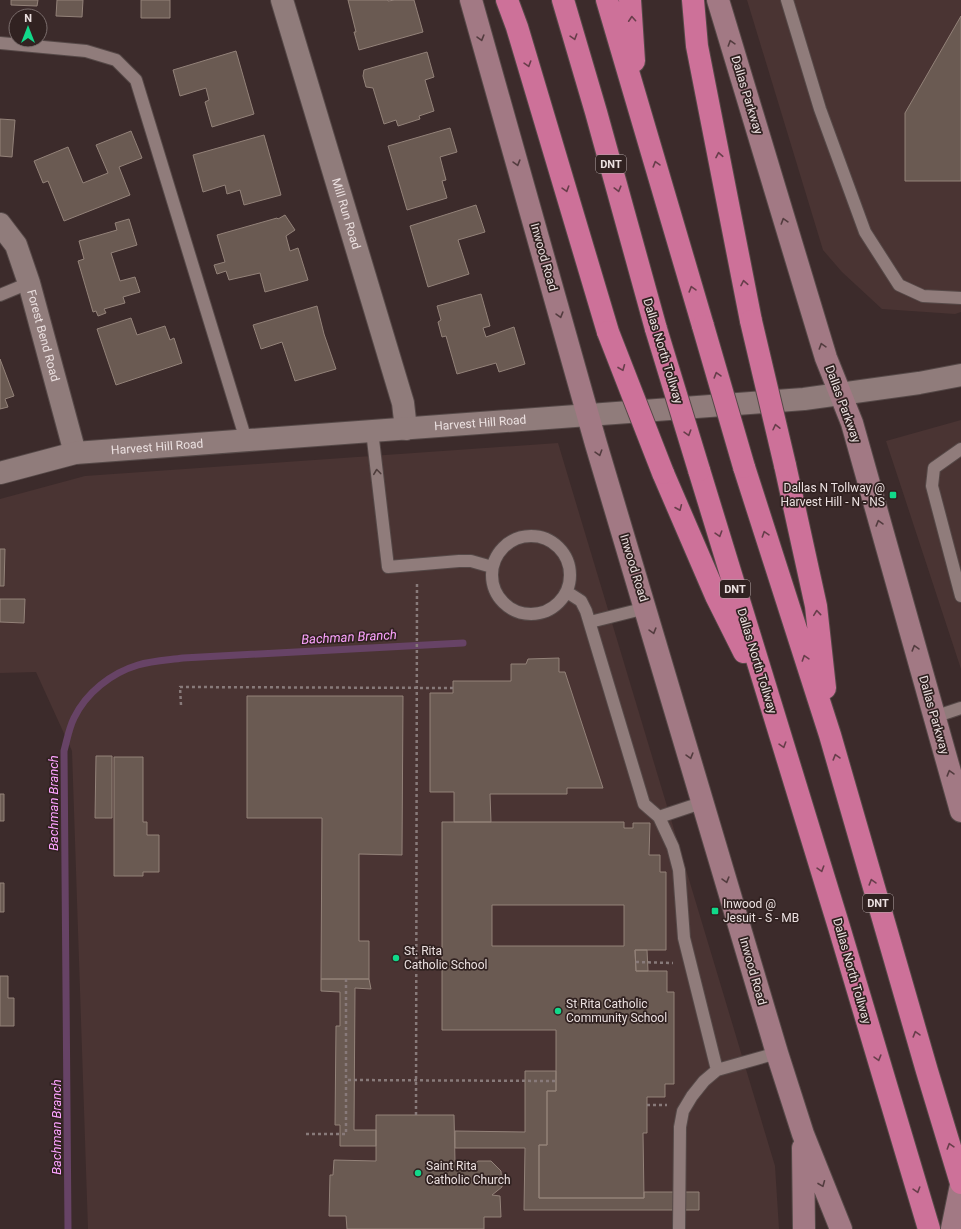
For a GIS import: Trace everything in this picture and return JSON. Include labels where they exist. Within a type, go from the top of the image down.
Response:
[{"type":"highway","points":[[507,0],[517,27],[608,332],[664,473],[716,596],[772,708]]},
{"type":"highway","name":"Dallas North Tollway","points":[[563,0],[596,112],[656,329],[839,927],[929,1229]]},
{"type":"highway","name":"DNT","points":[[607,0],[744,467],[830,735],[926,1071],[961,1184]]},
{"type":"highway","points":[[630,0],[637,100]]},
{"type":"highway","points":[[693,0],[698,46],[752,321],[816,606],[830,735]]},
{"type":"main road","name":"Inwood Road","points":[[471,0],[589,415],[777,1053],[803,1134],[840,1229]]},
{"type":"main road","name":"Dallas Parkway","points":[[718,0],[826,358],[852,423],[961,811]]},
{"type":"main road","name":"Inwood Road","points":[[803,1134],[804,1229]]},
{"type":"main road","points":[[952,1229],[961,1184]]},
{"type":"street","name":"Mill Run Road","points":[[282,0],[403,402],[406,429]]},
{"type":"street","name":"Forest Bend Road","points":[[0,224],[16,245],[29,283],[74,453]]},
{"type":"street","name":"Harvest Hill Road","points":[[0,473],[74,453],[804,399],[841,395],[961,375]]},
{"type":"lane","points":[[787,0],[820,110],[865,232],[899,285],[923,296],[961,298]]},
{"type":"lane","points":[[0,43],[86,51],[116,60],[136,80],[246,440]]},
{"type":"lane","points":[[0,296],[29,283]]},
{"type":"lane","points":[[372,431],[388,567],[459,561],[492,567]]},
{"type":"lane","points":[[961,449],[934,468],[932,486],[961,596]]},
{"type":"lane","points":[[527,536],[541,537],[554,543],[563,552],[569,565],[570,578],[567,592],[559,603],[548,611],[534,615],[522,614],[510,609],[501,601],[494,591],[491,579],[492,567],[497,555],[505,546],[515,539],[527,536]]},
{"type":"lane","points":[[567,592],[581,601],[590,622],[644,804],[659,817],[673,847],[679,870],[684,938],[717,1070]]},
{"type":"lane","points":[[590,622],[646,608]]},
{"type":"lane","points":[[934,717],[961,708]]},
{"type":"lane","points":[[659,817],[704,802]]},
{"type":"lane","points":[[679,1229],[680,1127],[683,1111],[692,1096],[704,1081],[717,1070],[777,1053]]},
{"type":"path","points":[[416,1115],[417,601]]},
{"type":"path","points":[[181,705],[180,687],[453,688]]},
{"type":"path","points":[[636,962],[675,963]]},
{"type":"path","points":[[306,1134],[346,1134],[346,979]]},
{"type":"path","points":[[346,1080],[556,1081]]},
{"type":"path","points":[[647,1105],[672,1105]]},
{"type":"shaded area","points":[[747,0],[961,0],[961,312],[955,314],[882,309],[842,272],[823,250]]},
{"type":"shaded area","points":[[961,420],[961,669],[886,441]]},
{"type":"shaded area","name":"St. Rita Catholic School","points":[[558,443],[775,1166],[779,1229],[88,1229],[72,751],[36,672],[0,673],[0,499],[85,476]]},
{"type":"building","points":[[11,0],[38,0],[37,6],[11,5]]},
{"type":"building","points":[[57,0],[83,0],[82,17],[56,16]]},
{"type":"building","points":[[141,0],[170,0],[170,18],[141,18]]},
{"type":"building","points":[[348,0],[414,0],[423,32],[359,50]]},
{"type":"building","points":[[961,16],[961,181],[905,181],[905,113]]},
{"type":"building","points":[[236,51],[254,114],[212,127],[205,102],[209,100],[206,88],[180,96],[173,70]]},
{"type":"building","points":[[427,52],[434,77],[425,80],[434,111],[419,116],[420,119],[398,126],[396,120],[384,124],[373,88],[366,87],[363,76],[364,70]]},
{"type":"building","points":[[0,119],[15,120],[12,157],[0,156]]},
{"type":"building","points":[[450,128],[457,152],[440,157],[446,180],[442,181],[447,198],[407,210],[388,146]]},
{"type":"building","points":[[131,131],[142,158],[119,167],[130,195],[64,221],[48,181],[43,183],[34,161],[68,147],[83,183],[108,173],[96,145]]},
{"type":"building","points":[[264,135],[281,195],[244,205],[240,190],[227,194],[225,185],[203,192],[193,155]]},
{"type":"building","points":[[476,205],[485,232],[458,240],[469,274],[428,287],[410,226]]},
{"type":"building","points":[[285,215],[295,230],[286,236],[290,251],[298,248],[308,280],[265,292],[260,273],[229,280],[226,271],[217,274],[214,265],[225,262],[217,235],[277,218],[278,219]]},
{"type":"building","points":[[129,219],[137,245],[111,253],[120,281],[135,277],[140,292],[123,297],[125,303],[104,309],[106,313],[98,316],[96,311],[93,312],[78,261],[84,259],[79,241],[117,230],[115,223]]},
{"type":"building","points":[[481,294],[490,326],[483,328],[486,337],[514,327],[525,364],[499,372],[496,363],[457,374],[446,336],[442,337],[438,322],[441,320],[437,306]]},
{"type":"building","points":[[317,306],[324,334],[336,369],[295,381],[282,342],[261,349],[253,325]]},
{"type":"building","points":[[131,318],[137,335],[165,326],[170,340],[174,338],[182,363],[116,385],[97,329]]},
{"type":"building","points":[[0,359],[14,396],[5,399],[8,407],[0,409]]},
{"type":"building","points":[[0,549],[5,549],[4,586],[0,586]]},
{"type":"building","points":[[0,599],[25,599],[24,623],[0,622]]},
{"type":"building","points":[[559,658],[559,672],[565,672],[603,788],[567,788],[567,794],[490,794],[491,822],[454,822],[454,792],[430,792],[430,693],[453,693],[453,681],[511,681],[511,664],[526,664],[528,659]]},
{"type":"building","points":[[247,696],[403,696],[402,855],[359,854],[359,941],[369,941],[369,979],[321,979],[322,818],[247,818]]},
{"type":"building","points":[[96,756],[112,756],[112,818],[95,818]]},
{"type":"building","points":[[114,757],[143,757],[143,822],[147,822],[147,835],[159,835],[159,872],[143,872],[143,876],[114,876]]},
{"type":"building","points":[[0,794],[4,794],[4,821],[0,821]]},
{"type":"building","name":"St Rita Catholic Community School","points":[[442,822],[624,822],[624,828],[633,828],[633,823],[650,823],[649,855],[660,855],[660,872],[666,872],[666,950],[635,950],[636,971],[667,971],[667,992],[674,992],[674,1084],[665,1084],[665,1097],[647,1097],[647,1133],[643,1133],[644,1198],[539,1198],[539,1145],[547,1145],[547,1091],[556,1091],[556,1030],[442,1030]],"holes":[[[492,905],[624,905],[624,946],[492,946]]]},
{"type":"building","points":[[0,883],[4,883],[4,912],[0,912]]},
{"type":"building","points":[[635,950],[647,950],[648,971],[636,971]]},
{"type":"building","points":[[0,976],[8,976],[8,998],[14,998],[14,1026],[0,1026]]},
{"type":"building","points":[[321,979],[369,979],[371,989],[355,988],[354,1130],[376,1130],[376,1146],[340,1146],[340,1125],[335,1125],[336,1026],[340,1026],[340,992],[321,991]]},
{"type":"building","points":[[525,1071],[556,1071],[556,1091],[547,1091],[547,1145],[539,1145],[539,1198],[644,1198],[644,1192],[699,1192],[699,1210],[524,1210],[525,1148],[455,1148],[455,1131],[525,1132]]},
{"type":"building","name":"Saint Rita Catholic Church","points":[[376,1115],[454,1115],[455,1162],[467,1162],[467,1171],[478,1161],[491,1161],[501,1171],[502,1187],[492,1195],[500,1196],[501,1217],[484,1217],[484,1229],[347,1229],[346,1216],[329,1216],[330,1175],[333,1175],[334,1160],[376,1161]]},
{"type":"waterway","name":"Bachman Branch","points":[[68,1229],[64,751],[74,718],[85,700],[100,685],[118,673],[149,662],[183,658],[463,643]]},
{"type":"place","name":"Dallas N Tollway @ Harvest Hill - N - NS","points":[[893,495]]},
{"type":"place","name":"Inwood @ Jesuit - S - MB","points":[[715,911]]},
{"type":"place","name":"St. Rita Catholic School","points":[[396,958]]},
{"type":"place","name":"St Rita Catholic Community School","points":[[558,1011]]},
{"type":"place","name":"Saint Rita Catholic Church","points":[[418,1173]]}]
